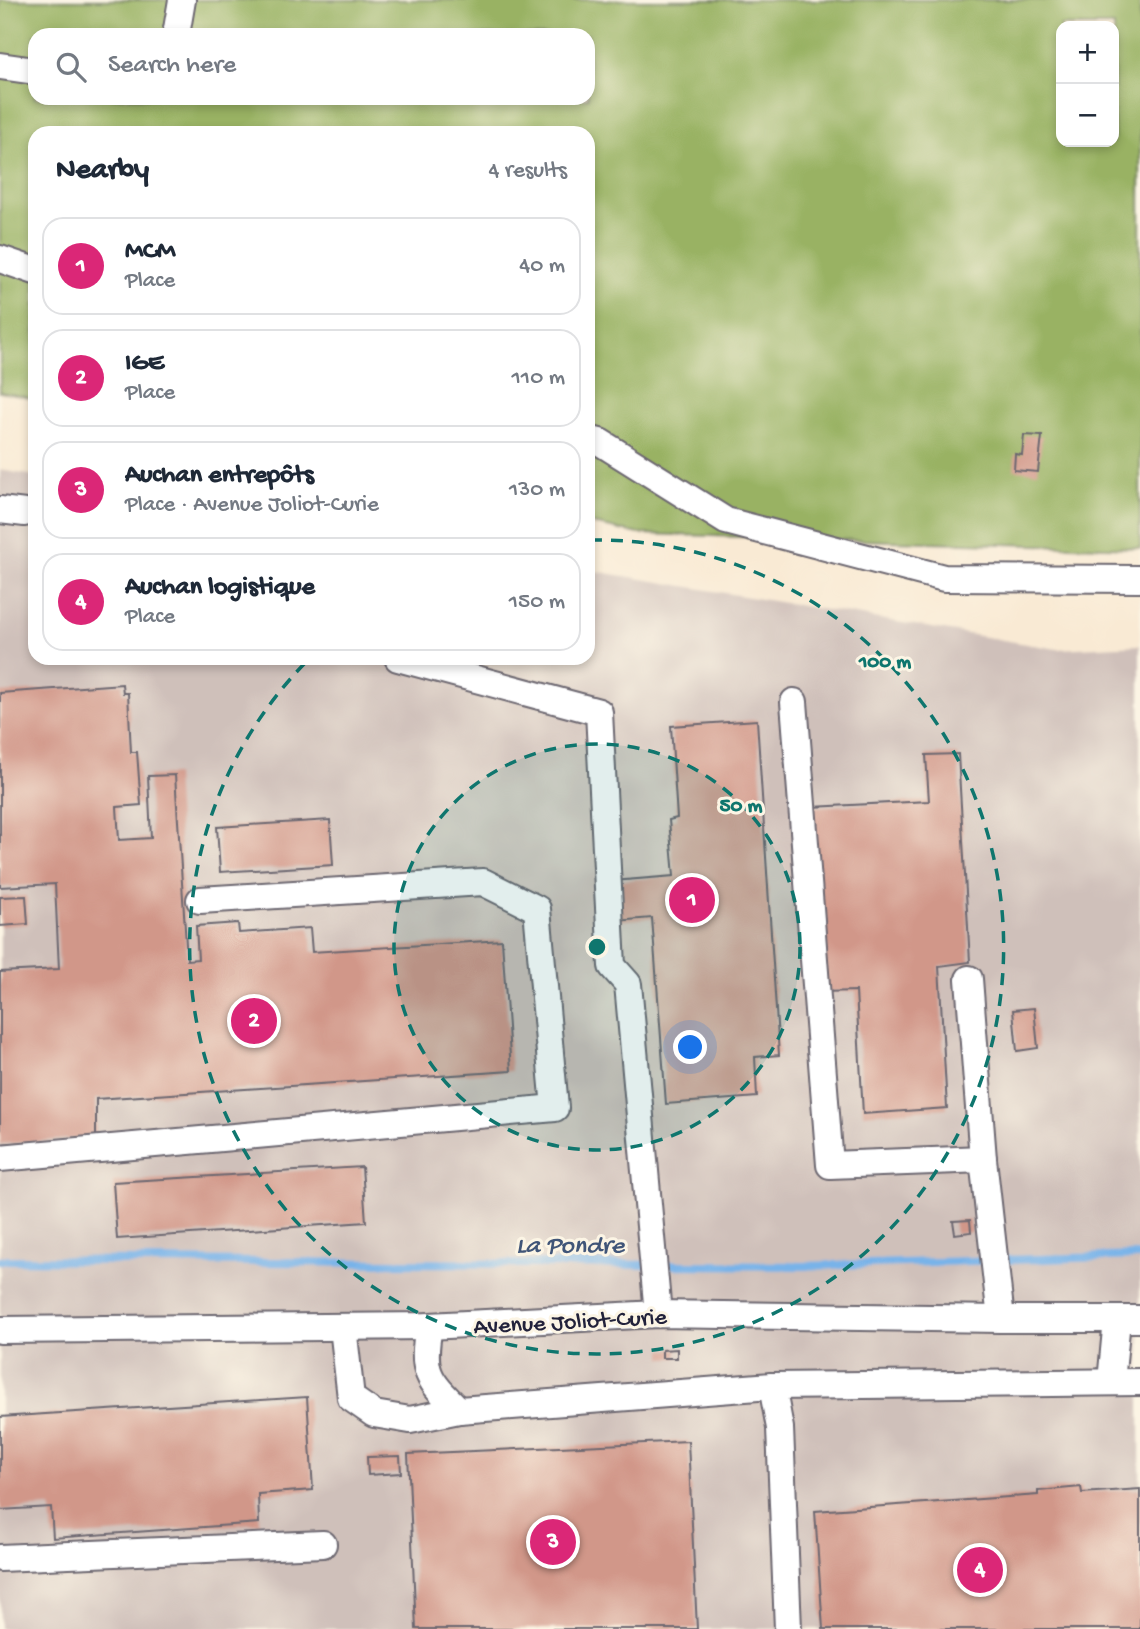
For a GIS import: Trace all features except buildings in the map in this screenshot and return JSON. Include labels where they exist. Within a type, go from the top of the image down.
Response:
[{"type":"street","points":[[177,28],[182,0]]},
{"type":"street","points":[[0,66],[28,70]]},
{"type":"street","points":[[0,259],[28,269]]},
{"type":"street","points":[[595,441],[726,521],[944,578],[1140,579]]},
{"type":"street","points":[[424,665],[599,712],[612,966],[628,984],[656,1301]]},
{"type":"street","points":[[794,702],[830,1165],[983,1159]]},
{"type":"street","points":[[0,1158],[555,1108],[537,909],[483,882],[200,900]]},
{"type":"street","points":[[969,979],[983,1159],[1001,1320]]},
{"type":"street","name":"Avenue Joliot-Curie","points":[[0,1330],[429,1326],[656,1301],[1001,1320],[1129,1319]]},
{"type":"street","points":[[1111,1382],[1129,1319]]},
{"type":"street","points":[[429,1326],[424,1355],[433,1384],[458,1410]]},
{"type":"street","points":[[343,1327],[351,1398],[374,1414],[410,1420],[458,1410],[772,1386],[1140,1382]]},
{"type":"street","points":[[772,1386],[780,1427],[788,1629]]},
{"type":"street","points":[[0,1558],[323,1544]]},
{"type":"shaded area","points":[[0,470],[28,475],[28,665],[595,665],[595,571],[1057,649],[1140,645],[1140,1629],[0,1629]]},
{"type":"green space","points":[[0,0],[1140,0],[1140,548],[639,534],[595,525],[595,126],[28,126],[28,398],[0,392]]},
{"type":"waterway","name":"La Pondre","points":[[0,1260],[803,1266],[1140,1256]]},
{"type":"place","name":"MCM","points":[[692,900]]},
{"type":"place","name":"IGE","points":[[254,1021]]},
{"type":"place","name":"Auchan entrepôts","points":[[553,1542]]},
{"type":"place","name":"Auchan logistique","points":[[980,1570]]}]
